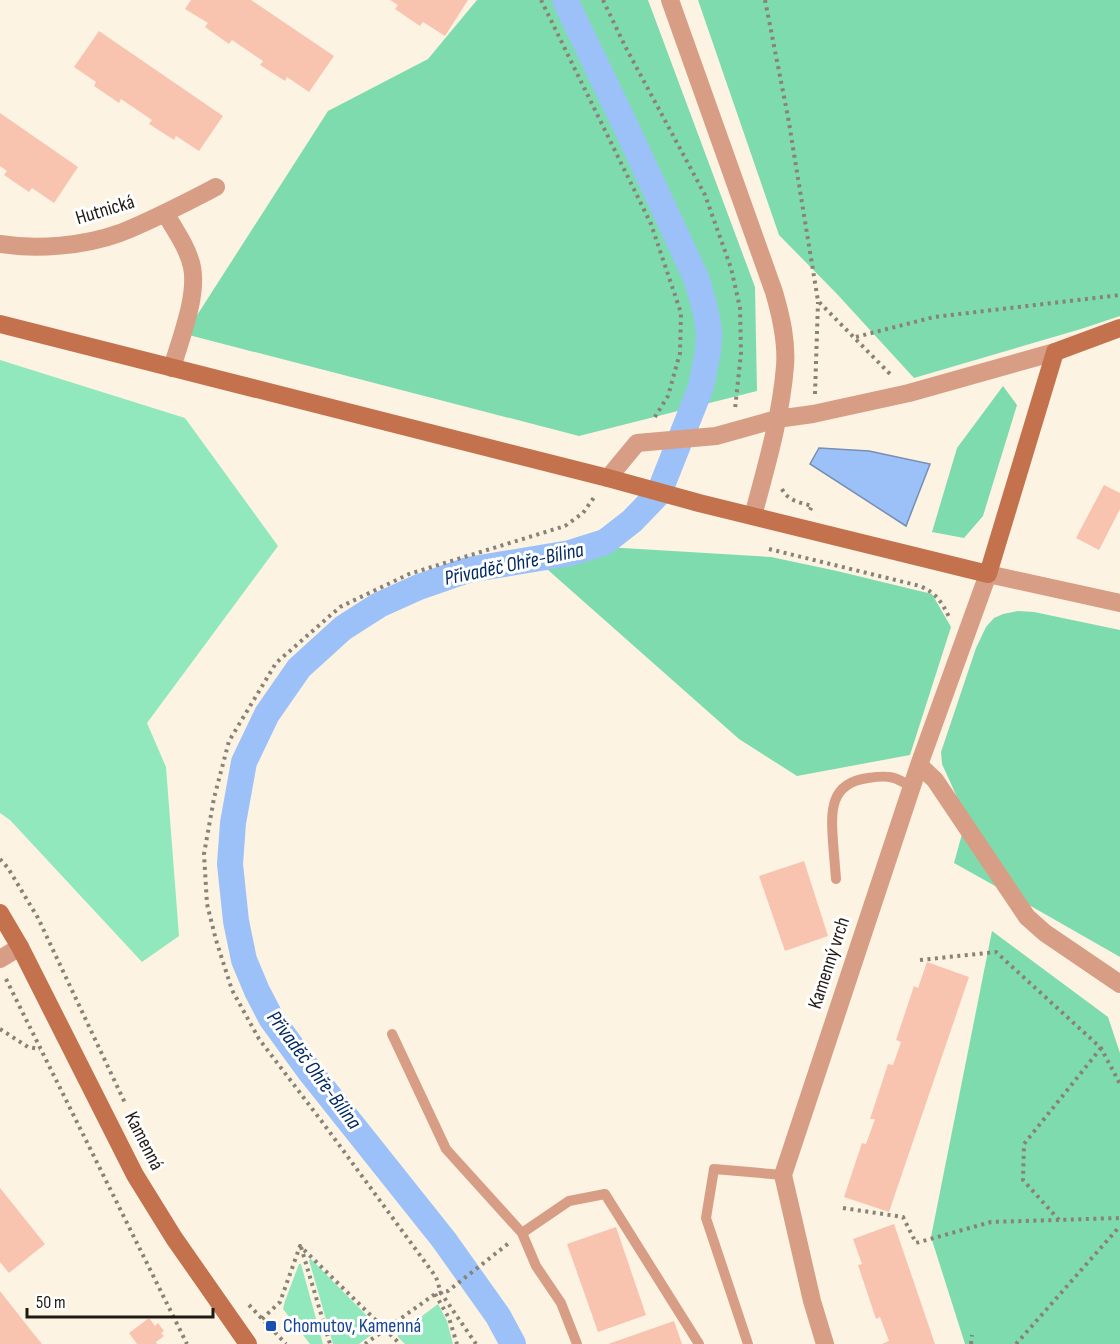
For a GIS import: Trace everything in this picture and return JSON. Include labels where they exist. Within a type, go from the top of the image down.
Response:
[{"type":"street","points":[[670,0],[770,281],[782,324],[785,365],[777,419],[753,516]]},
{"type":"street","name":"Hutnická","points":[[0,244],[35,247],[83,242],[118,233],[165,213],[216,186]]},
{"type":"street","points":[[165,213],[185,248],[192,268],[194,285],[172,368]]},
{"type":"street","points":[[0,324],[699,503],[988,574],[1120,603]]},
{"type":"street","points":[[608,478],[637,443],[716,436],[777,419],[813,414],[909,393],[1055,352],[1120,328]]},
{"type":"street","points":[[988,574],[1055,352]]},
{"type":"street","name":"Kamenný vrch","points":[[783,1175],[911,787],[988,574]]},
{"type":"street","points":[[919,765],[935,780],[1027,917],[1045,933],[1120,984]]},
{"type":"street","name":"Kamenná","points":[[0,913],[20,947],[135,1175],[174,1238],[248,1344]]},
{"type":"street","points":[[0,959],[20,947]]},
{"type":"street","points":[[783,1175],[812,1301],[825,1344]]},
{"type":"lane","points":[[836,879],[831,818],[834,801],[842,790],[851,783],[864,778],[883,776],[898,778],[911,787]]},
{"type":"lane","points":[[392,1034],[446,1149],[522,1233],[536,1266],[561,1303],[577,1344]]},
{"type":"lane","points":[[748,1344],[705,1218],[714,1169],[783,1175]]},
{"type":"lane","points":[[522,1233],[569,1201],[605,1194],[699,1344]]},
{"type":"path","points":[[541,0],[651,224],[681,313],[680,353],[668,396],[637,443]]},
{"type":"path","points":[[603,0],[625,46],[705,195],[731,268],[740,308],[741,353],[734,415],[716,436]]},
{"type":"path","points":[[765,0],[788,117],[818,301],[813,414]]},
{"type":"path","points":[[855,337],[934,317],[1120,295]]},
{"type":"path","points":[[818,301],[909,393]]},
{"type":"path","points":[[476,1344],[441,1293],[436,1277],[259,1039],[232,990],[216,940],[207,904],[204,854],[214,798],[229,741],[276,663],[340,607],[409,574],[565,526],[584,513],[608,478]]},
{"type":"path","points":[[781,488],[792,501],[812,506],[798,555]]},
{"type":"path","points":[[769,549],[931,591],[944,605],[949,617]]},
{"type":"path","points":[[0,859],[8,868],[38,918],[126,1105]]},
{"type":"path","points":[[920,960],[996,952],[1101,1048],[1120,1084]]},
{"type":"path","points":[[5,977],[187,1344]]},
{"type":"path","points":[[0,1029],[28,1047],[41,1049]]},
{"type":"path","points":[[1060,1220],[1023,1180],[1024,1144],[1101,1048]]},
{"type":"path","points":[[843,1208],[903,1217],[916,1243],[991,1222],[1120,1218]]},
{"type":"path","points":[[1016,1344],[1120,1226]]},
{"type":"path","points":[[365,1344],[435,1294],[448,1291],[522,1233]]},
{"type":"path","points":[[262,1318],[280,1302],[300,1246]]},
{"type":"path","points":[[300,1246],[400,1344]]},
{"type":"path","points":[[300,1246],[330,1344]]},
{"type":"path","points":[[435,1294],[449,1318],[457,1344]]},
{"type":"path","points":[[246,1302],[286,1344]]},
{"type":"path","points":[[971,1344],[972,1335]]},
{"type":"green space","points":[[477,0],[648,0],[755,287],[757,391],[579,436],[185,334],[328,111],[428,59]]},
{"type":"green space","points":[[698,0],[1120,0],[1120,316],[914,378],[779,235]]},
{"type":"green space","points":[[0,360],[185,418],[278,546],[147,723],[166,767],[179,936],[142,962],[10,820],[0,813]]},
{"type":"green space","points":[[1003,386],[1017,405],[983,516],[964,538],[932,532],[957,448]]},
{"type":"green space","points":[[606,547],[771,557],[932,594],[951,627],[910,755],[797,776],[739,739],[539,562],[572,559]]},
{"type":"green space","points":[[1018,611],[1034,612],[1120,630],[1120,957],[1029,905],[966,817],[942,764],[941,752],[976,648],[986,627],[994,618]]},
{"type":"green space","points":[[962,834],[1004,891],[954,863]]},
{"type":"green space","points":[[992,931],[1108,1017],[1120,1053],[1120,1344],[965,1344],[931,1237]]},
{"type":"green space","points":[[311,1259],[379,1328],[378,1330],[359,1344],[333,1344],[309,1260]]},
{"type":"green space","points":[[299,1264],[301,1264],[323,1344],[310,1344],[283,1309]]},
{"type":"green space","points":[[438,1304],[447,1321],[453,1344],[405,1344],[398,1337],[398,1334]]},
{"type":"water","points":[[819,448],[869,451],[930,464],[906,526],[810,464]]},
{"type":"building","points":[[191,0],[251,0],[334,56],[309,92],[287,77],[285,81],[260,65],[263,61],[232,40],[229,44],[205,27],[208,23],[185,9]]},
{"type":"building","points":[[390,0],[468,0],[445,36],[423,22],[420,26],[395,9],[398,5]]},
{"type":"building","points":[[99,31],[223,116],[199,151],[176,136],[174,140],[149,124],[152,120],[121,99],[119,103],[94,86],[96,82],[74,67]]},
{"type":"building","points":[[0,113],[78,167],[54,203],[32,188],[29,192],[4,175],[7,171],[0,166]]},
{"type":"building","points":[[1104,485],[1120,493],[1120,509],[1099,550],[1076,538]]},
{"type":"building","points":[[804,861],[828,936],[785,951],[759,876]]},
{"type":"building","points":[[927,962],[969,977],[889,1212],[844,1197],[862,1143],[866,1144],[875,1119],[870,1119],[888,1064],[893,1065],[901,1042],[896,1040],[914,986],[918,988]]},
{"type":"building","points":[[0,1188],[45,1244],[9,1273],[0,1262]]},
{"type":"building","points":[[894,1224],[935,1344],[882,1344],[889,1341],[880,1317],[876,1319],[858,1265],[862,1264],[853,1239]]},
{"type":"building","points":[[616,1227],[646,1315],[598,1332],[567,1244]]},
{"type":"building","points":[[0,1291],[29,1328],[42,1344],[0,1344]]},
{"type":"building","points":[[149,1318],[155,1326],[158,1323],[164,1331],[161,1333],[164,1336],[156,1342],[157,1344],[137,1344],[129,1333]]},
{"type":"building","points":[[674,1321],[682,1344],[608,1344]]},
{"type":"waterway","name":"Přivaděč Ohře-Bílina","points":[[513,1344],[498,1316],[444,1240],[311,1073],[271,1018],[244,960],[236,921],[230,864],[233,823],[244,762],[267,714],[299,668],[343,628],[379,605],[419,587],[468,570],[570,553],[605,542],[632,521],[659,493],[701,387],[709,332],[697,280],[565,0]]},
{"type":"place","name":"Chomutov, Kamenná","points":[[271,1326]]}]
